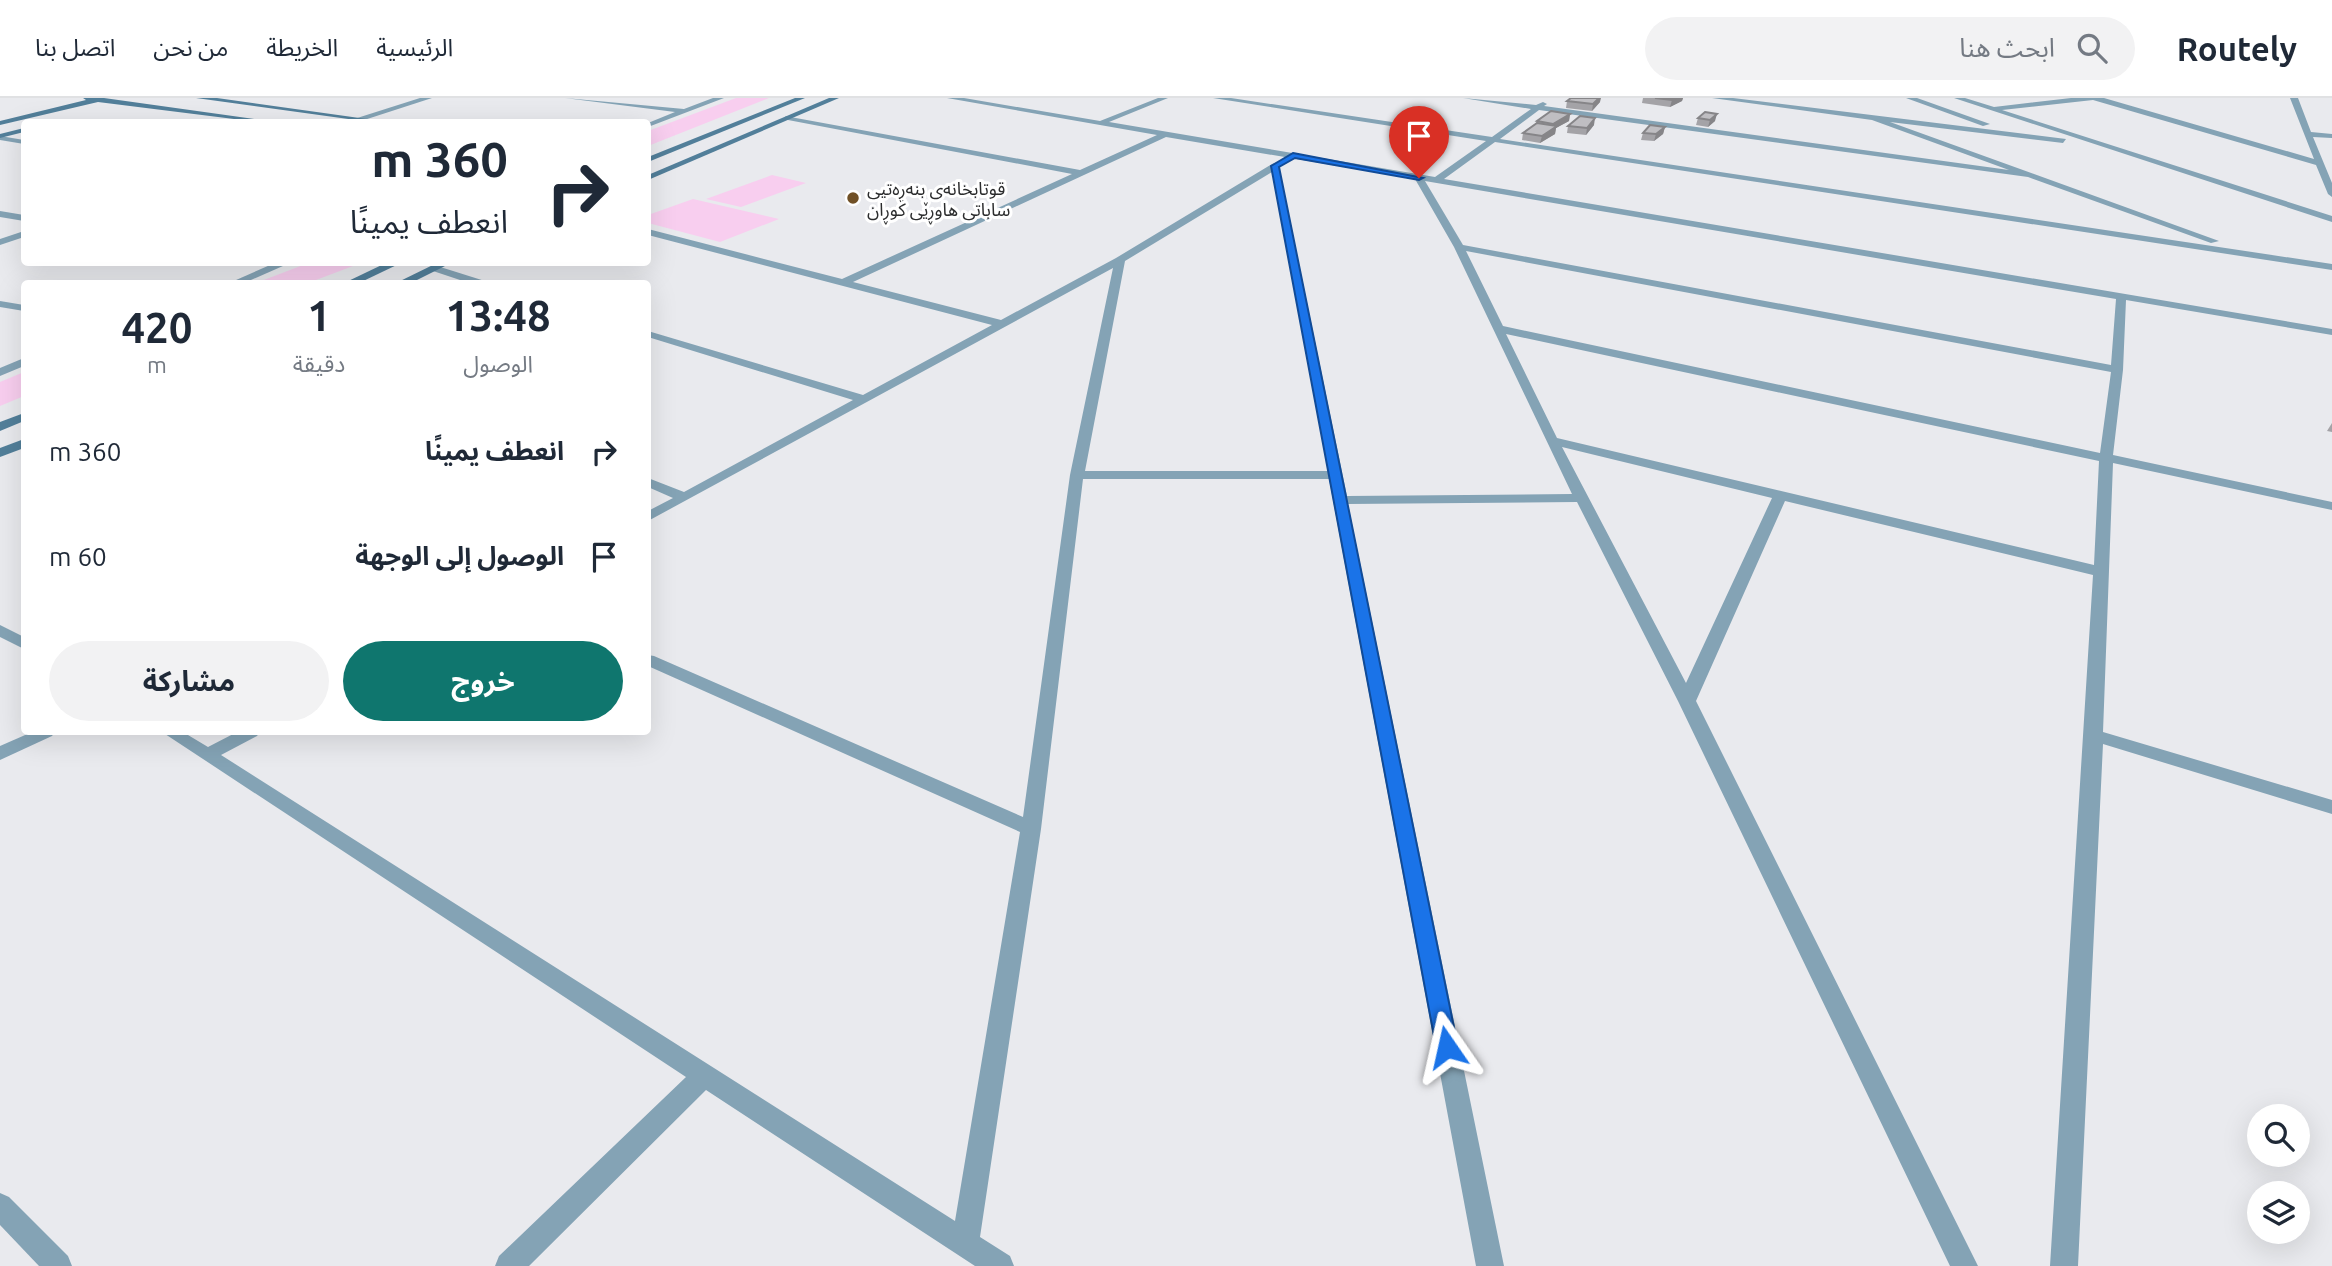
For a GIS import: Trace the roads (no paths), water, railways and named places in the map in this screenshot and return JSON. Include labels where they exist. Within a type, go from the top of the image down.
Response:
[{"type":"street","points":[[87,98],[248,119]]},
{"type":"street","points":[[103,110],[152,98]]},
{"type":"street","points":[[201,98],[358,119],[428,98]]},
{"type":"street","points":[[569,98],[684,111]]},
{"type":"street","points":[[651,124],[720,98]]},
{"type":"street","points":[[651,159],[801,98]]},
{"type":"street","points":[[651,177],[835,98]]},
{"type":"street","points":[[951,98],[2332,332]]},
{"type":"street","points":[[1101,123],[1164,98]]},
{"type":"street","points":[[1217,98],[2332,267]]},
{"type":"street","points":[[1467,98],[2026,175]]},
{"type":"street","points":[[1427,180],[1494,139],[1551,98]]},
{"type":"street","points":[[1716,98],[2098,145]]},
{"type":"street","points":[[1788,98],[1981,122]]},
{"type":"street","points":[[1910,98],[2027,137]]},
{"type":"street","points":[[1958,98],[2332,219]]},
{"type":"street","points":[[1990,108],[2091,98]]},
{"type":"street","points":[[2096,98],[2321,164]]},
{"type":"street","points":[[2136,110],[2138,98]]},
{"type":"street","points":[[2294,98],[2332,194]]},
{"type":"street","points":[[0,123],[100,99]]},
{"type":"street","points":[[788,118],[1080,173]]},
{"type":"street","points":[[1875,118],[2026,175],[2253,255]]},
{"type":"street","points":[[0,137],[21,131]]},
{"type":"street","points":[[842,283],[1167,134]]},
{"type":"street","points":[[2310,134],[2332,136]]},
{"type":"street","points":[[0,137],[21,141]]},
{"type":"street","points":[[651,515],[1120,260],[1293,156]]},
{"type":"street","points":[[1275,166],[1333,475],[1490,1266]]},
{"type":"street","points":[[1427,180],[1552,441],[1687,701],[1964,1266]]},
{"type":"street","points":[[0,214],[21,217]]},
{"type":"street","points":[[651,233],[1002,324]]},
{"type":"street","points":[[0,242],[21,235]]},
{"type":"street","points":[[1459,247],[2117,370]]},
{"type":"street","points":[[965,1243],[1031,829],[1077,475],[1120,260]]},
{"type":"street","points":[[242,280],[277,266]]},
{"type":"street","points":[[356,280],[389,266]]},
{"type":"street","points":[[408,280],[439,266]]},
{"type":"street","points":[[434,268],[472,280]]},
{"type":"street","points":[[2064,1266],[2094,736],[2106,457],[2117,370],[2121,298]]},
{"type":"street","points":[[0,304],[21,308]]},
{"type":"street","points":[[1499,329],[2332,506]]},
{"type":"street","points":[[651,335],[863,400]]},
{"type":"street","points":[[0,372],[21,363]]},
{"type":"street","points":[[0,427],[21,418]]},
{"type":"street","points":[[1552,441],[2102,572]]},
{"type":"street","points":[[0,453],[21,444]]},
{"type":"street","points":[[1077,475],[1333,475]]},
{"type":"street","points":[[651,483],[684,497]]},
{"type":"street","points":[[1687,701],[1780,496]]},
{"type":"street","points":[[1339,500],[1581,498]]},
{"type":"street","points":[[0,630],[21,643]]},
{"type":"street","points":[[651,661],[1031,829]]},
{"type":"street","points":[[0,754],[40,735]]},
{"type":"street","points":[[176,735],[1000,1266]]},
{"type":"street","points":[[209,754],[245,735]]},
{"type":"street","points":[[2094,736],[2332,807]]},
{"type":"street","points":[[509,1266],[705,1074]]},
{"type":"street","points":[[0,1206],[58,1266]]},
{"type":"place","name":"قوتابخانەی بنەڕەتیی ساباتی هاوڕێی کوڕان","points":[[853,198]]}]
